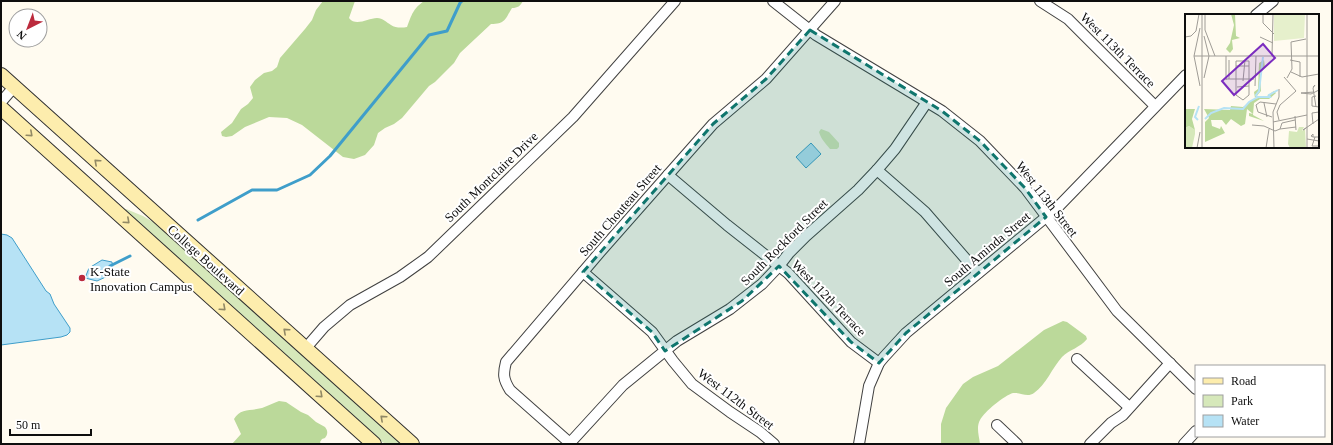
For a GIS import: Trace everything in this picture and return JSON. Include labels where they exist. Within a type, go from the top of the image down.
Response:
[{"type":"main road","name":"College Boulevard","points":[[1,75],[412,444]]},
{"type":"main road","name":"College Boulevard","points":[[1,108],[374,444]]},
{"type":"street","name":"South Montclaire Drive","points":[[305,348],[324,327],[350,305],[400,277],[428,257],[573,117],[675,1]]},
{"type":"street","name":"West 113th Street","points":[[773,1],[818,36],[942,111],[980,141],[1025,188],[1117,311],[1195,387]]},
{"type":"street","name":"South Chouteau Street","points":[[570,444],[510,390],[505,382],[504,372],[506,362],[583,272],[714,124],[766,79],[835,1]]},
{"type":"street","name":"West 113th Terrace","points":[[1040,1],[1068,19],[1155,106]]},
{"type":"street","points":[[1257,14],[1273,1]]},
{"type":"street","name":"South Aminda Street","points":[[859,444],[869,386],[879,363],[906,333],[1062,202],[1185,76]]},
{"type":"street","points":[[1,102],[14,87]]},
{"type":"street","name":"South Rockford Street","points":[[570,444],[623,385],[677,342],[742,301],[762,284],[779,266],[788,253],[858,190],[877,170],[895,149],[927,102]]},
{"type":"street","points":[[877,170],[925,212],[978,273]]},
{"type":"street","name":"West 112th Terrace","points":[[668,175],[727,225],[791,276],[851,342],[879,363]]},
{"type":"street","name":"West 112th Street","points":[[583,272],[652,332],[665,351],[692,384],[760,432],[774,444]]},
{"type":"street","points":[[1077,359],[1129,407]]},
{"type":"street","points":[[1090,444],[1111,423],[1123,415],[1170,363]]},
{"type":"street","points":[[997,425],[1017,444]]},
{"type":"street","points":[[1184,444],[1195,432]]},
{"type":"highlighted area","points":[[810,30],[942,111],[980,141],[1025,188],[1046,217],[906,333],[879,363],[851,342],[779,266],[742,301],[665,351],[652,332],[583,272],[713,124],[766,79]]},
{"type":"green space","points":[[323,1],[355,1],[349,18],[352,21],[359,22],[379,18],[393,26],[401,28],[407,27],[413,12],[424,1],[523,1],[516,8],[512,8],[502,22],[491,24],[460,53],[454,63],[429,86],[402,118],[378,133],[374,145],[365,155],[354,159],[343,157],[302,125],[287,118],[269,117],[245,127],[232,136],[222,136],[221,132],[232,123],[241,109],[253,98],[250,87],[255,80],[264,73],[272,71],[277,67],[280,58],[312,20],[316,10]]},
{"type":"green space","points":[[821,129],[829,132],[839,143],[839,147],[837,149],[830,149],[825,143],[819,132]]},
{"type":"green space","points":[[126,209],[143,216],[158,225],[402,444],[386,444],[377,439],[124,212]]},
{"type":"green space","points":[[1063,321],[1067,322],[1086,336],[1087,339],[1062,357],[1038,390],[1029,395],[1016,393],[1009,394],[990,408],[982,417],[978,426],[980,444],[941,444],[941,424],[946,408],[963,384],[973,377],[998,366],[1044,330]]},
{"type":"green space","points":[[279,401],[286,402],[325,427],[327,434],[320,442],[321,444],[232,444],[241,434],[234,419],[236,415],[246,410],[262,408]]},
{"type":"water","points":[[811,143],[821,154],[806,168],[796,157]]},
{"type":"water","points":[[1,234],[12,238],[46,291],[50,294],[54,304],[70,328],[70,332],[67,335],[1,345]]},
{"type":"water","points":[[102,260],[112,262],[113,269],[110,275],[97,281],[85,278],[89,268]]},
{"type":"waterway","points":[[198,220],[252,190],[277,190],[310,175],[330,156],[429,35],[447,31],[462,1]]},
{"type":"waterway","points":[[110,266],[130,256]]},
{"type":"place","name":"K-State Innovation Campus","points":[[82,278]]}]
